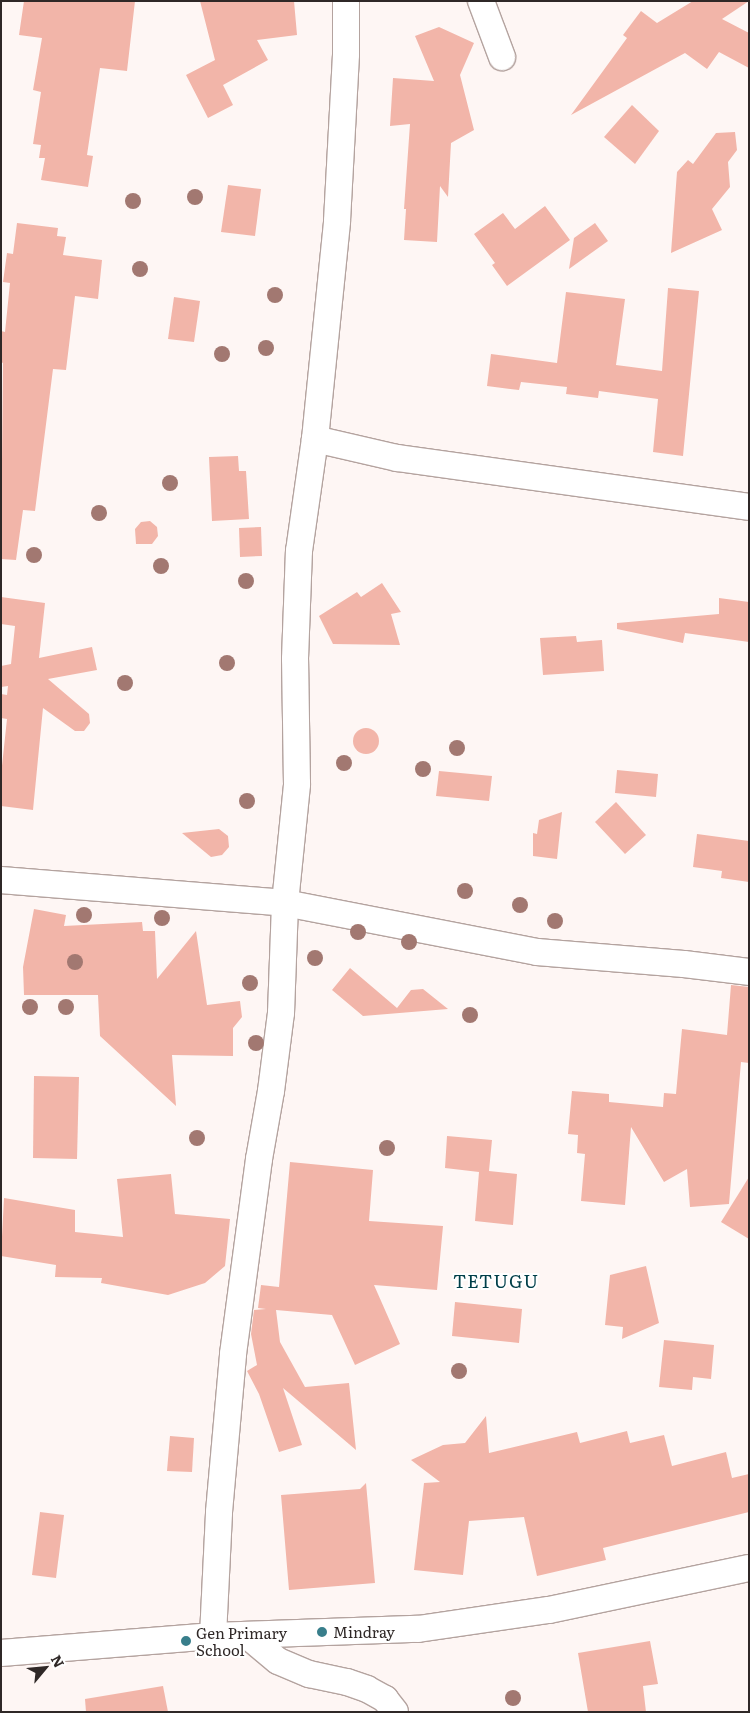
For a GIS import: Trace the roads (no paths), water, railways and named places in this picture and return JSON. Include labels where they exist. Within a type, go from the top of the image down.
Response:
[{"type":"street","points":[[213,1636],[219,1512],[227,1410],[259,1159],[271,1091],[281,1013],[285,903],[297,784],[295,659],[299,551],[315,439],[337,221],[346,54],[346,1]]},
{"type":"street","points":[[481,1],[502,57]]},
{"type":"street","points":[[315,439],[397,458],[749,507]]},
{"type":"street","points":[[1,880],[285,903],[538,952],[684,964],[749,972]]},
{"type":"street","points":[[1,1653],[213,1636],[418,1630],[549,1610],[749,1568]]},
{"type":"street","points":[[248,1636],[278,1661],[309,1674],[347,1682],[367,1689],[385,1699],[395,1712]]},
{"type":"place","name":"Mindray","points":[[322,1632]]},
{"type":"place","name":"Gen Primary School","points":[[186,1641]]},
{"type":"district","name":"TETUGU","points":[[496,1281]]}]
